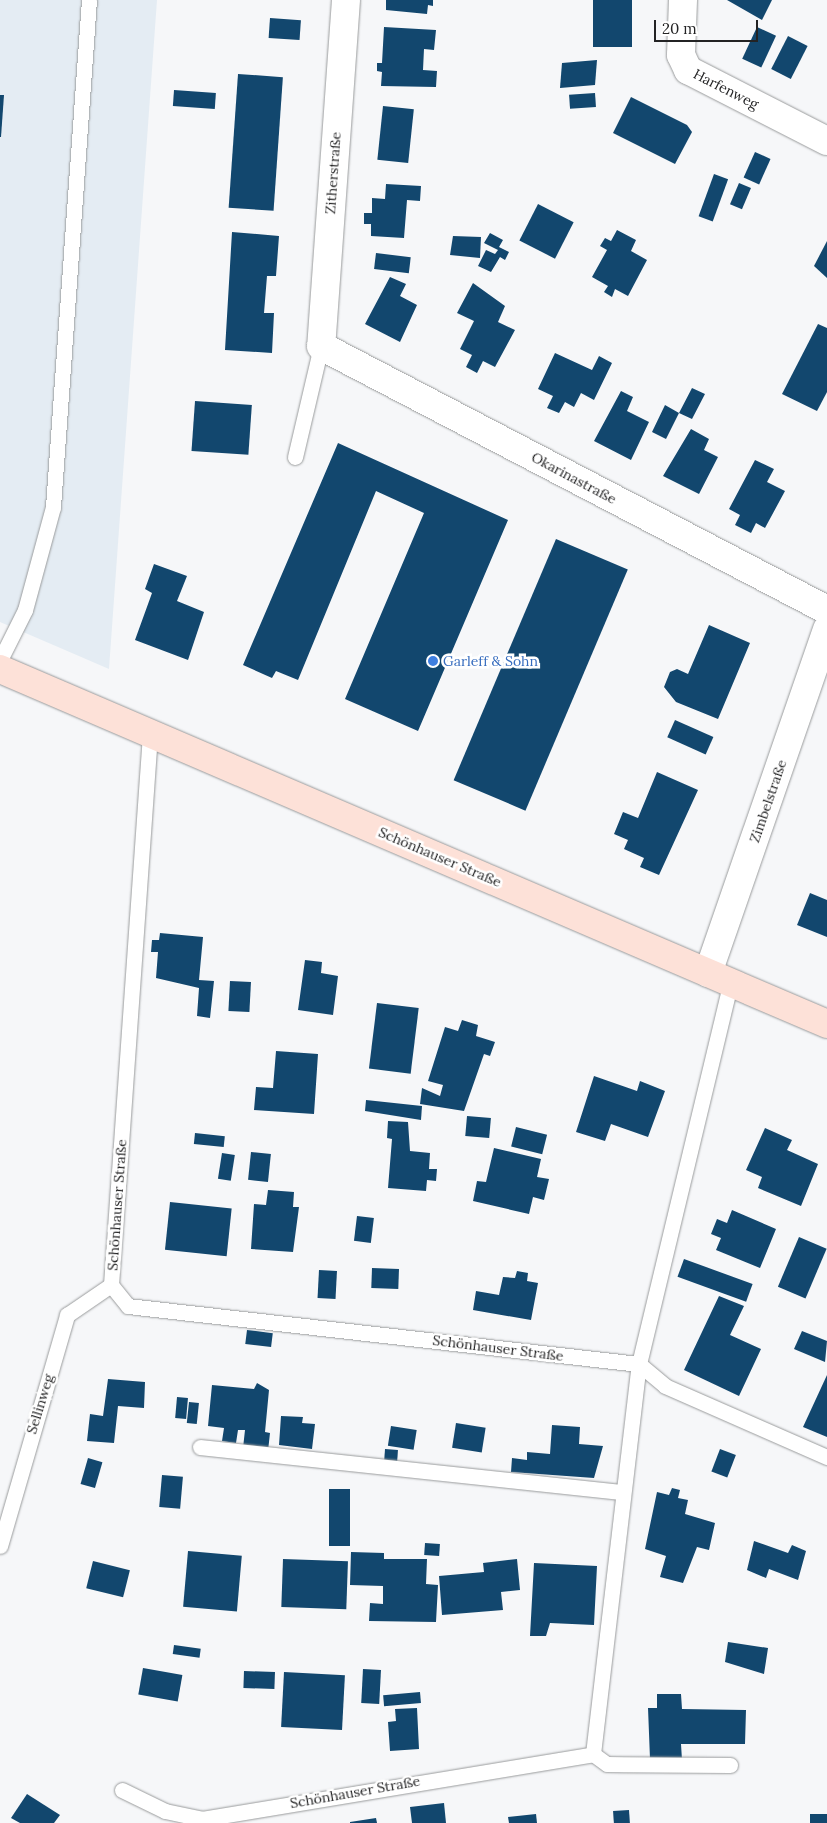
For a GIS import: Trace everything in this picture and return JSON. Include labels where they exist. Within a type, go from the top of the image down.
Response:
[{"type":"street","name":"Zitherstraße","points":[[321,346],[346,0]]},
{"type":"street","name":"Harfenweg","points":[[683,0],[681,55],[688,70],[827,141]]},
{"type":"street","name":"Okarinastraße","points":[[321,346],[827,610]]},
{"type":"street","name":"Zimbelstraße","points":[[719,977],[827,629]]},
{"type":"street","name":"Schönhauser Straße","points":[[0,668],[827,1024]]},
{"type":"lane","points":[[0,660],[25,610],[53,507],[88,0]]},
{"type":"lane","points":[[295,457],[321,346]]},
{"type":"lane","name":"Schönhauser Straße","points":[[150,734],[111,1285],[128,1306],[639,1364]]},
{"type":"lane","points":[[719,977],[639,1364],[620,1492],[593,1754],[607,1764],[730,1765]]},
{"type":"lane","name":"Sellinweg","points":[[0,1546],[67,1315],[111,1285]]},
{"type":"lane","points":[[639,1364],[665,1386],[827,1457]]},
{"type":"lane","points":[[200,1447],[620,1492]]},
{"type":"lane","name":"Schönhauser Straße","points":[[122,1790],[166,1811],[202,1819],[593,1754]]},
{"type":"shaded area","points":[[0,0],[157,0],[109,669],[0,622]]},
{"type":"building","points":[[386,0],[433,0],[433,6],[428,5],[427,14],[386,10]]},
{"type":"building","points":[[593,0],[632,0],[632,47],[593,47]]},
{"type":"building","points":[[727,0],[772,0],[762,20]]},
{"type":"building","points":[[270,18],[301,20],[300,40],[269,38]]},
{"type":"building","points":[[384,27],[436,30],[434,50],[424,49],[423,70],[437,71],[436,87],[381,86],[382,72],[377,71],[377,63],[382,63]]},
{"type":"building","points":[[757,27],[776,36],[761,68],[742,59]]},
{"type":"building","points":[[788,36],[808,46],[791,79],[771,69]]},
{"type":"building","points":[[597,60],[595,85],[560,88],[562,63]]},
{"type":"building","points":[[238,74],[283,77],[274,211],[229,208]]},
{"type":"building","points":[[174,90],[216,93],[215,109],[173,106]]},
{"type":"building","points":[[595,93],[596,107],[570,109],[569,95]]},
{"type":"building","points":[[0,95],[4,95],[1,137],[0,137]]},
{"type":"building","points":[[631,97],[687,125],[692,132],[675,164],[613,133]]},
{"type":"building","points":[[383,106],[414,109],[408,163],[377,160]]},
{"type":"building","points":[[755,152],[771,159],[759,184],[744,178]]},
{"type":"building","points":[[714,174],[728,179],[713,221],[699,216]]},
{"type":"building","points":[[739,183],[751,188],[742,209],[730,204]]},
{"type":"building","points":[[386,184],[421,186],[420,201],[407,200],[404,238],[371,236],[371,224],[364,224],[364,213],[372,213],[372,198],[385,199]]},
{"type":"building","points":[[538,204],[574,222],[555,259],[519,241]]},
{"type":"building","points":[[617,230],[636,240],[631,251],[647,260],[628,296],[615,289],[612,297],[604,292],[608,286],[592,277],[607,250],[600,246],[605,238],[611,241]]},
{"type":"building","points":[[232,232],[279,236],[276,276],[267,276],[264,313],[274,313],[272,353],[225,350]]},
{"type":"building","points":[[490,233],[503,240],[499,247],[509,252],[505,260],[500,257],[491,272],[478,266],[486,250],[495,254],[498,250],[484,243]]},
{"type":"building","points":[[453,236],[481,237],[480,258],[450,255]]},
{"type":"building","points":[[827,241],[827,278],[814,266]]},
{"type":"building","points":[[376,253],[411,257],[409,273],[374,269]]},
{"type":"building","points":[[390,277],[406,284],[400,296],[417,305],[400,342],[365,324]]},
{"type":"building","points":[[473,283],[505,306],[498,322],[515,330],[495,367],[483,361],[477,373],[466,367],[472,355],[460,349],[474,321],[457,313]]},
{"type":"building","points":[[818,324],[827,328],[827,392],[817,411],[782,394]]},
{"type":"building","points":[[555,353],[592,370],[599,356],[612,363],[594,400],[581,393],[574,407],[565,402],[559,413],[547,408],[553,396],[538,389]]},
{"type":"building","points":[[692,388],[705,394],[692,419],[679,413]]},
{"type":"building","points":[[621,391],[633,397],[627,411],[649,422],[631,460],[594,441]]},
{"type":"building","points":[[195,401],[252,405],[248,455],[192,451]]},
{"type":"building","points":[[665,405],[679,413],[666,439],[652,432]]},
{"type":"building","points":[[691,429],[709,439],[704,450],[718,457],[699,494],[663,476]]},
{"type":"building","points":[[338,443],[508,520],[418,731],[345,699],[424,513],[376,491],[298,680],[276,671],[272,678],[243,665]]},
{"type":"building","points":[[755,460],[774,469],[767,482],[785,491],[765,528],[756,523],[751,533],[735,525],[740,515],[729,509]]},
{"type":"building","points":[[556,539],[628,569],[525,811],[454,780]]},
{"type":"building","points":[[154,564],[187,576],[177,601],[204,612],[188,660],[135,640],[152,593],[145,589]]},
{"type":"building","points":[[709,625],[750,643],[718,719],[676,702],[664,687],[670,672],[677,669],[688,674]]},
{"type":"building","points":[[675,720],[713,737],[706,754],[667,737]]},
{"type":"building","points":[[657,772],[698,790],[659,875],[640,867],[644,858],[624,849],[628,840],[614,834],[623,812],[638,818]]},
{"type":"building","points":[[810,893],[827,900],[827,937],[797,925]]},
{"type":"building","points":[[160,933],[203,937],[199,980],[214,981],[210,1018],[197,1016],[199,988],[156,978],[158,952],[151,952],[152,940],[159,940]]},
{"type":"building","points":[[305,960],[322,962],[321,973],[338,976],[333,1015],[298,1010]]},
{"type":"building","points":[[230,981],[251,982],[249,1012],[228,1011]]},
{"type":"building","points":[[377,1003],[419,1008],[411,1074],[369,1069]]},
{"type":"building","points":[[462,1020],[478,1025],[476,1036],[495,1042],[490,1056],[484,1054],[464,1111],[420,1104],[422,1088],[440,1096],[443,1085],[428,1081],[445,1027],[458,1031]]},
{"type":"building","points":[[276,1051],[318,1054],[314,1114],[254,1110],[256,1087],[273,1088]]},
{"type":"building","points":[[594,1076],[637,1091],[640,1081],[665,1091],[648,1137],[611,1124],[605,1141],[576,1132]]},
{"type":"building","points":[[366,1100],[422,1106],[421,1120],[365,1111]]},
{"type":"building","points":[[467,1116],[491,1118],[489,1138],[465,1136]]},
{"type":"building","points":[[388,1121],[408,1122],[410,1151],[430,1153],[429,1169],[437,1169],[436,1181],[427,1180],[426,1191],[388,1188],[392,1139],[387,1138]]},
{"type":"building","points":[[516,1127],[547,1135],[542,1154],[511,1146]]},
{"type":"building","points":[[765,1128],[792,1140],[787,1150],[818,1164],[801,1206],[758,1188],[762,1177],[746,1170]]},
{"type":"building","points":[[195,1133],[225,1136],[224,1147],[194,1144]]},
{"type":"building","points":[[494,1148],[541,1159],[537,1177],[549,1179],[544,1200],[533,1197],[529,1214],[473,1201],[477,1181],[486,1182]]},
{"type":"building","points":[[251,1152],[271,1154],[268,1182],[248,1180]]},
{"type":"building","points":[[222,1153],[235,1155],[231,1181],[218,1179]]},
{"type":"building","points":[[268,1190],[294,1192],[293,1207],[299,1207],[293,1252],[251,1249],[254,1204],[266,1205]]},
{"type":"building","points":[[170,1202],[232,1208],[227,1256],[165,1250]]},
{"type":"building","points":[[732,1210],[776,1229],[760,1268],[716,1250],[721,1238],[711,1234],[717,1219],[727,1223]]},
{"type":"building","points":[[357,1216],[374,1218],[371,1243],[354,1241]]},
{"type":"building","points":[[799,1237],[827,1249],[806,1298],[778,1287]]},
{"type":"building","points":[[684,1259],[753,1284],[746,1302],[678,1277]]},
{"type":"building","points":[[372,1268],[399,1269],[398,1289],[371,1288]]},
{"type":"building","points":[[319,1270],[337,1271],[336,1299],[318,1298]]},
{"type":"building","points":[[517,1271],[528,1273],[527,1281],[538,1283],[531,1320],[473,1310],[476,1291],[499,1295],[503,1277],[515,1278]]},
{"type":"building","points":[[719,1296],[744,1306],[730,1335],[761,1349],[739,1396],[684,1370]]},
{"type":"building","points":[[247,1330],[273,1333],[271,1347],[245,1344]]},
{"type":"building","points":[[802,1331],[827,1341],[825,1362],[794,1349]]},
{"type":"building","points":[[827,1375],[827,1437],[803,1427]]},
{"type":"building","points":[[108,1379],[145,1382],[144,1408],[118,1406],[114,1443],[87,1441],[90,1414],[103,1416]]},
{"type":"building","points":[[257,1383],[269,1390],[265,1432],[270,1433],[268,1451],[243,1448],[245,1430],[238,1430],[236,1443],[222,1441],[224,1428],[208,1426],[212,1385],[254,1389]]},
{"type":"building","points":[[177,1397],[188,1398],[186,1419],[175,1418]]},
{"type":"building","points":[[189,1402],[199,1403],[197,1424],[187,1423]]},
{"type":"building","points":[[281,1416],[303,1417],[302,1423],[315,1424],[312,1449],[279,1445]]},
{"type":"building","points":[[456,1423],[486,1428],[482,1452],[452,1448]]},
{"type":"building","points":[[552,1425],[580,1427],[579,1444],[603,1446],[594,1478],[511,1472],[512,1458],[527,1460],[527,1452],[550,1454]]},
{"type":"building","points":[[391,1426],[417,1430],[414,1450],[388,1446]]},
{"type":"building","points":[[385,1449],[398,1450],[397,1462],[384,1461]]},
{"type":"building","points":[[720,1449],[736,1455],[727,1477],[711,1471]]},
{"type":"building","points":[[88,1458],[102,1462],[95,1488],[81,1484]]},
{"type":"building","points":[[162,1475],[183,1477],[180,1509],[159,1507]]},
{"type":"building","points":[[672,1488],[680,1490],[678,1498],[688,1500],[685,1514],[715,1523],[709,1550],[697,1547],[683,1583],[660,1577],[666,1556],[645,1549],[657,1492],[669,1495]]},
{"type":"building","points":[[329,1489],[350,1489],[350,1546],[329,1546]]},
{"type":"building","points":[[754,1541],[788,1553],[792,1545],[806,1551],[798,1580],[769,1569],[766,1578],[747,1570]]},
{"type":"building","points":[[425,1543],[440,1544],[439,1556],[424,1555]]},
{"type":"building","points":[[188,1551],[242,1556],[237,1611],[183,1607]]},
{"type":"building","points":[[351,1552],[384,1553],[384,1559],[427,1559],[426,1584],[438,1585],[436,1622],[369,1621],[370,1603],[383,1604],[383,1586],[350,1585]]},
{"type":"building","points":[[283,1559],[348,1561],[346,1609],[281,1607]]},
{"type":"building","points":[[517,1559],[520,1590],[501,1592],[503,1610],[442,1615],[439,1576],[484,1572],[483,1563]]},
{"type":"building","points":[[93,1561],[130,1570],[123,1597],[86,1588]]},
{"type":"building","points":[[534,1563],[597,1566],[594,1625],[550,1623],[546,1636],[530,1636]]},
{"type":"building","points":[[728,1642],[768,1648],[764,1674],[725,1662]]},
{"type":"building","points":[[174,1645],[201,1649],[199,1658],[173,1654]]},
{"type":"building","points":[[143,1668],[182,1675],[178,1702],[138,1695]]},
{"type":"building","points":[[363,1669],[381,1670],[379,1704],[361,1703]]},
{"type":"building","points":[[244,1671],[275,1672],[274,1689],[243,1688]]},
{"type":"building","points":[[284,1672],[345,1675],[342,1730],[281,1727]]},
{"type":"building","points":[[420,1692],[421,1703],[384,1706],[383,1695]]},
{"type":"building","points":[[657,1694],[681,1694],[682,1709],[746,1710],[745,1744],[681,1744],[682,1760],[650,1759],[648,1708],[657,1708]]},
{"type":"building","points":[[417,1708],[419,1749],[390,1751],[388,1722],[396,1721],[395,1709]]},
{"type":"building","points":[[27,1794],[60,1815],[54,1823],[20,1823],[11,1818]]},
{"type":"building","points":[[444,1803],[446,1823],[412,1823],[410,1807]]},
{"type":"building","points":[[629,1810],[630,1823],[614,1823],[613,1811]]},
{"type":"building","points":[[536,1814],[537,1823],[509,1823],[508,1817]]},
{"type":"building","points":[[810,1814],[827,1814],[827,1823],[810,1823]]},
{"type":"building","points":[[376,1818],[377,1823],[350,1823],[350,1822]]},
{"type":"place","name":"Garleff & Sohn","points":[[433,661]]}]
